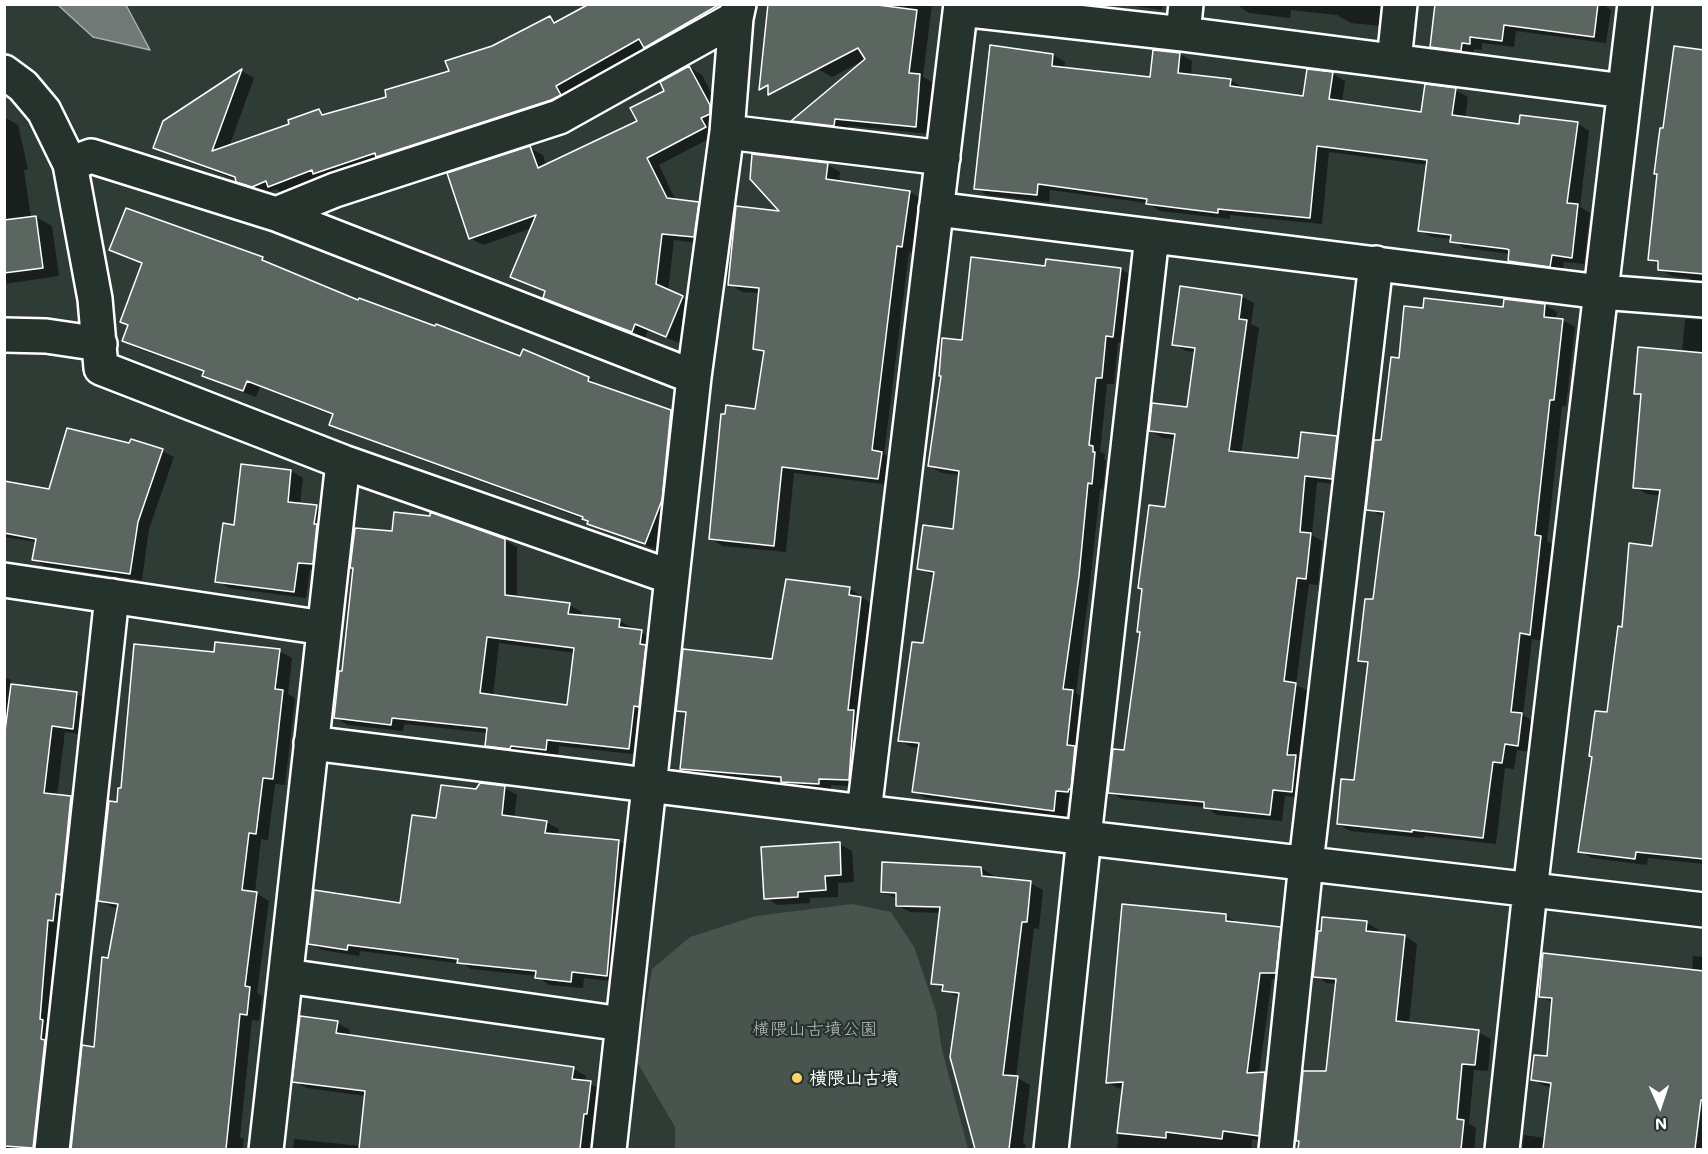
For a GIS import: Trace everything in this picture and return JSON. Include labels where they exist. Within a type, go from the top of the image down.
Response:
[{"type":"street","points":[[1394,61],[1400,4]]},
{"type":"street","points":[[1502,1149],[1530,891],[1635,4]]},
{"type":"street","points":[[864,812],[961,7],[1185,19],[1394,61],[1624,91]]},
{"type":"street","points":[[609,1149],[671,577],[694,377],[727,132],[738,11]]},
{"type":"street","points":[[276,214],[335,190],[559,117],[738,11]]},
{"type":"street","points":[[4,72],[22,86],[44,111],[70,165],[95,299],[101,368],[343,462],[671,577]]},
{"type":"street","points":[[727,132],[943,158]]},
{"type":"street","points":[[70,165],[91,156],[276,214],[694,377]]},
{"type":"street","points":[[936,209],[1600,292],[1704,300]]},
{"type":"street","points":[[1051,1149],[1152,236]]},
{"type":"street","points":[[1276,1149],[1306,863],[1376,263]]},
{"type":"street","points":[[4,335],[46,336],[100,344]]},
{"type":"street","points":[[266,1149],[343,462]]},
{"type":"street","points":[[4,580],[324,628]]},
{"type":"street","points":[[52,1149],[112,596]]},
{"type":"street","points":[[311,743],[864,812],[1704,910]]},
{"type":"street","points":[[286,976],[622,1024]]},
{"type":"green space","name":"横隈山古墳公園","points":[[852,904],[891,912],[914,947],[936,1011],[942,1050],[968,1149],[675,1149],[675,1127],[637,1062],[652,969],[690,937],[756,916]]},
{"type":"shaded area","points":[[58,5],[126,5],[150,50],[93,37]]},
{"type":"building","points":[[589,4],[720,4],[644,48],[639,39],[556,86],[561,95],[551,100],[376,157],[375,153],[313,174],[312,170],[268,187],[266,181],[252,187],[236,182],[235,177],[153,148],[163,121],[242,69],[212,151],[289,124],[288,120],[319,109],[322,115],[386,97],[385,90],[449,71],[445,61],[492,46],[550,16],[554,23]]},
{"type":"building","points":[[768,4],[870,4],[917,10],[909,73],[920,74],[916,127],[835,119],[834,126],[791,121],[865,59],[858,48],[768,95],[768,85],[759,90]]},
{"type":"building","points":[[1435,4],[1598,4],[1594,37],[1504,25],[1502,41],[1470,37],[1470,44],[1462,43],[1461,51],[1430,47]]},
{"type":"building","points":[[990,45],[1053,54],[1052,66],[1150,77],[1153,50],[1180,53],[1178,73],[1231,79],[1230,86],[1303,96],[1307,69],[1333,72],[1329,99],[1421,112],[1425,84],[1456,88],[1452,115],[1519,124],[1520,115],[1578,122],[1567,203],[1578,204],[1572,258],[1552,255],[1550,267],[1508,261],[1509,250],[1507,249],[1450,242],[1451,235],[1418,231],[1427,160],[1317,146],[1310,218],[1218,209],[1218,213],[1146,204],[1147,199],[1038,184],[1037,195],[974,189]]},
{"type":"building","points":[[1674,46],[1704,50],[1704,274],[1658,270],[1658,261],[1648,260],[1657,174],[1654,174]]},
{"type":"building","points":[[689,66],[710,105],[710,114],[701,118],[706,127],[647,158],[667,198],[699,202],[694,237],[662,234],[656,284],[683,296],[666,337],[635,324],[632,332],[581,313],[543,298],[545,291],[510,277],[536,215],[469,239],[447,173],[530,146],[538,168],[637,121],[630,108],[664,91],[660,82]]},
{"type":"building","points":[[752,154],[828,163],[826,179],[910,191],[902,247],[897,246],[872,450],[882,452],[878,479],[782,467],[774,546],[709,539],[721,414],[725,414],[726,405],[755,409],[764,351],[753,349],[759,288],[728,285],[736,206],[779,211],[750,179]]},
{"type":"building","points":[[126,208],[263,257],[262,260],[358,300],[359,298],[435,326],[436,324],[520,356],[523,349],[589,377],[588,381],[671,410],[662,500],[645,544],[587,524],[588,521],[582,519],[583,517],[329,425],[333,414],[247,381],[243,391],[202,376],[204,371],[122,341],[128,325],[120,322],[142,263],[109,250]]},
{"type":"building","points":[[36,216],[43,268],[4,273],[4,220]]},
{"type":"building","points":[[971,257],[1045,266],[1046,259],[1121,268],[1113,337],[1106,336],[1102,378],[1096,378],[1089,445],[1093,446],[1093,452],[1095,452],[1092,484],[1088,483],[1079,576],[1063,689],[1073,690],[1067,745],[1075,746],[1071,789],[1068,792],[1056,791],[1054,811],[912,792],[919,743],[898,741],[912,642],[923,643],[934,572],[917,569],[923,525],[953,529],[959,471],[928,466],[941,376],[939,376],[942,338],[962,340]]},
{"type":"building","points":[[1180,286],[1242,295],[1239,319],[1247,320],[1229,451],[1298,458],[1301,432],[1337,436],[1332,479],[1305,476],[1300,532],[1311,533],[1306,579],[1297,578],[1284,681],[1296,683],[1287,755],[1296,755],[1292,792],[1273,790],[1270,815],[1204,808],[1204,802],[1108,793],[1113,749],[1124,750],[1140,632],[1137,632],[1142,589],[1138,588],[1149,505],[1165,507],[1175,434],[1149,431],[1152,403],[1187,407],[1195,348],[1172,345]]},
{"type":"building","points":[[1424,298],[1503,307],[1504,299],[1545,304],[1544,317],[1563,319],[1554,400],[1550,400],[1535,535],[1541,536],[1530,635],[1520,633],[1511,712],[1522,713],[1518,746],[1505,744],[1502,763],[1493,762],[1483,838],[1337,824],[1341,779],[1354,780],[1368,662],[1358,661],[1365,599],[1373,599],[1384,512],[1366,510],[1374,440],[1381,440],[1391,357],[1399,358],[1404,306],[1423,308]]},
{"type":"building","points":[[1638,347],[1704,353],[1704,859],[1636,852],[1635,859],[1578,852],[1592,757],[1589,756],[1595,711],[1607,712],[1618,626],[1622,627],[1629,543],[1652,546],[1660,490],[1633,488],[1641,394],[1634,394]]},
{"type":"building","points":[[67,428],[129,443],[131,439],[163,449],[138,522],[130,574],[32,560],[36,539],[4,533],[4,481],[49,489]]},
{"type":"building","points":[[241,464],[291,470],[288,502],[317,505],[313,564],[298,563],[294,592],[215,582],[223,523],[234,525]]},
{"type":"building","points":[[394,512],[430,516],[430,512],[505,539],[505,595],[570,603],[568,614],[620,619],[619,627],[642,630],[640,644],[646,645],[639,707],[634,706],[629,749],[547,740],[546,750],[511,746],[510,749],[485,746],[487,728],[392,718],[391,725],[334,718],[339,671],[342,671],[355,528],[392,531]],"holes":[[[487,637],[574,648],[567,705],[480,693]]]},
{"type":"building","points":[[786,579],[850,587],[849,595],[861,597],[848,710],[854,710],[849,780],[819,779],[819,784],[781,782],[781,777],[680,769],[686,712],[676,711],[683,649],[772,659]]},
{"type":"building","points":[[215,642],[280,649],[275,689],[283,690],[273,779],[263,778],[256,834],[249,833],[242,890],[257,892],[245,986],[250,987],[247,1015],[240,1014],[226,1149],[71,1149],[82,1045],[94,1047],[102,957],[108,958],[118,904],[98,901],[109,801],[117,802],[118,788],[121,788],[134,644],[214,652]]},
{"type":"building","points":[[11,684],[77,692],[73,729],[52,726],[44,793],[71,796],[61,895],[56,894],[53,921],[48,920],[40,1019],[43,1020],[41,1039],[45,1040],[33,1148],[4,1146],[4,739]]},
{"type":"building","points":[[480,783],[505,786],[502,815],[547,821],[545,833],[619,840],[607,976],[572,972],[571,982],[535,978],[536,971],[457,963],[458,959],[348,945],[347,950],[308,944],[314,890],[400,903],[412,815],[436,818],[441,785],[476,789]]},
{"type":"building","points":[[840,842],[841,875],[825,876],[826,890],[798,892],[798,897],[764,899],[761,847]]},
{"type":"building","points":[[882,862],[981,867],[982,876],[1031,881],[1027,922],[1022,922],[1003,1075],[1018,1076],[1009,1149],[975,1149],[950,1057],[959,993],[942,991],[943,985],[931,984],[940,907],[896,906],[896,893],[881,892]]},
{"type":"building","points":[[1122,904],[1226,914],[1226,921],[1281,927],[1276,973],[1260,973],[1247,1073],[1265,1072],[1259,1136],[1223,1131],[1222,1139],[1166,1132],[1166,1138],[1117,1133],[1123,1082],[1106,1083]]},
{"type":"building","points":[[1322,917],[1367,921],[1366,931],[1405,935],[1396,1021],[1479,1030],[1475,1065],[1462,1064],[1457,1119],[1464,1120],[1461,1149],[1298,1149],[1299,1141],[1296,1141],[1303,1071],[1326,1071],[1336,979],[1313,977],[1318,931],[1321,931]]},
{"type":"building","points":[[1543,953],[1704,971],[1704,1100],[1701,1100],[1695,1149],[1543,1149],[1551,1083],[1531,1080],[1534,1055],[1547,1056],[1552,998],[1539,997]]},
{"type":"building","points":[[300,1016],[338,1021],[336,1033],[574,1067],[572,1079],[591,1081],[580,1149],[359,1149],[365,1091],[292,1082]]},
{"type":"place","name":"横隈山古墳","points":[[797,1078]]}]
